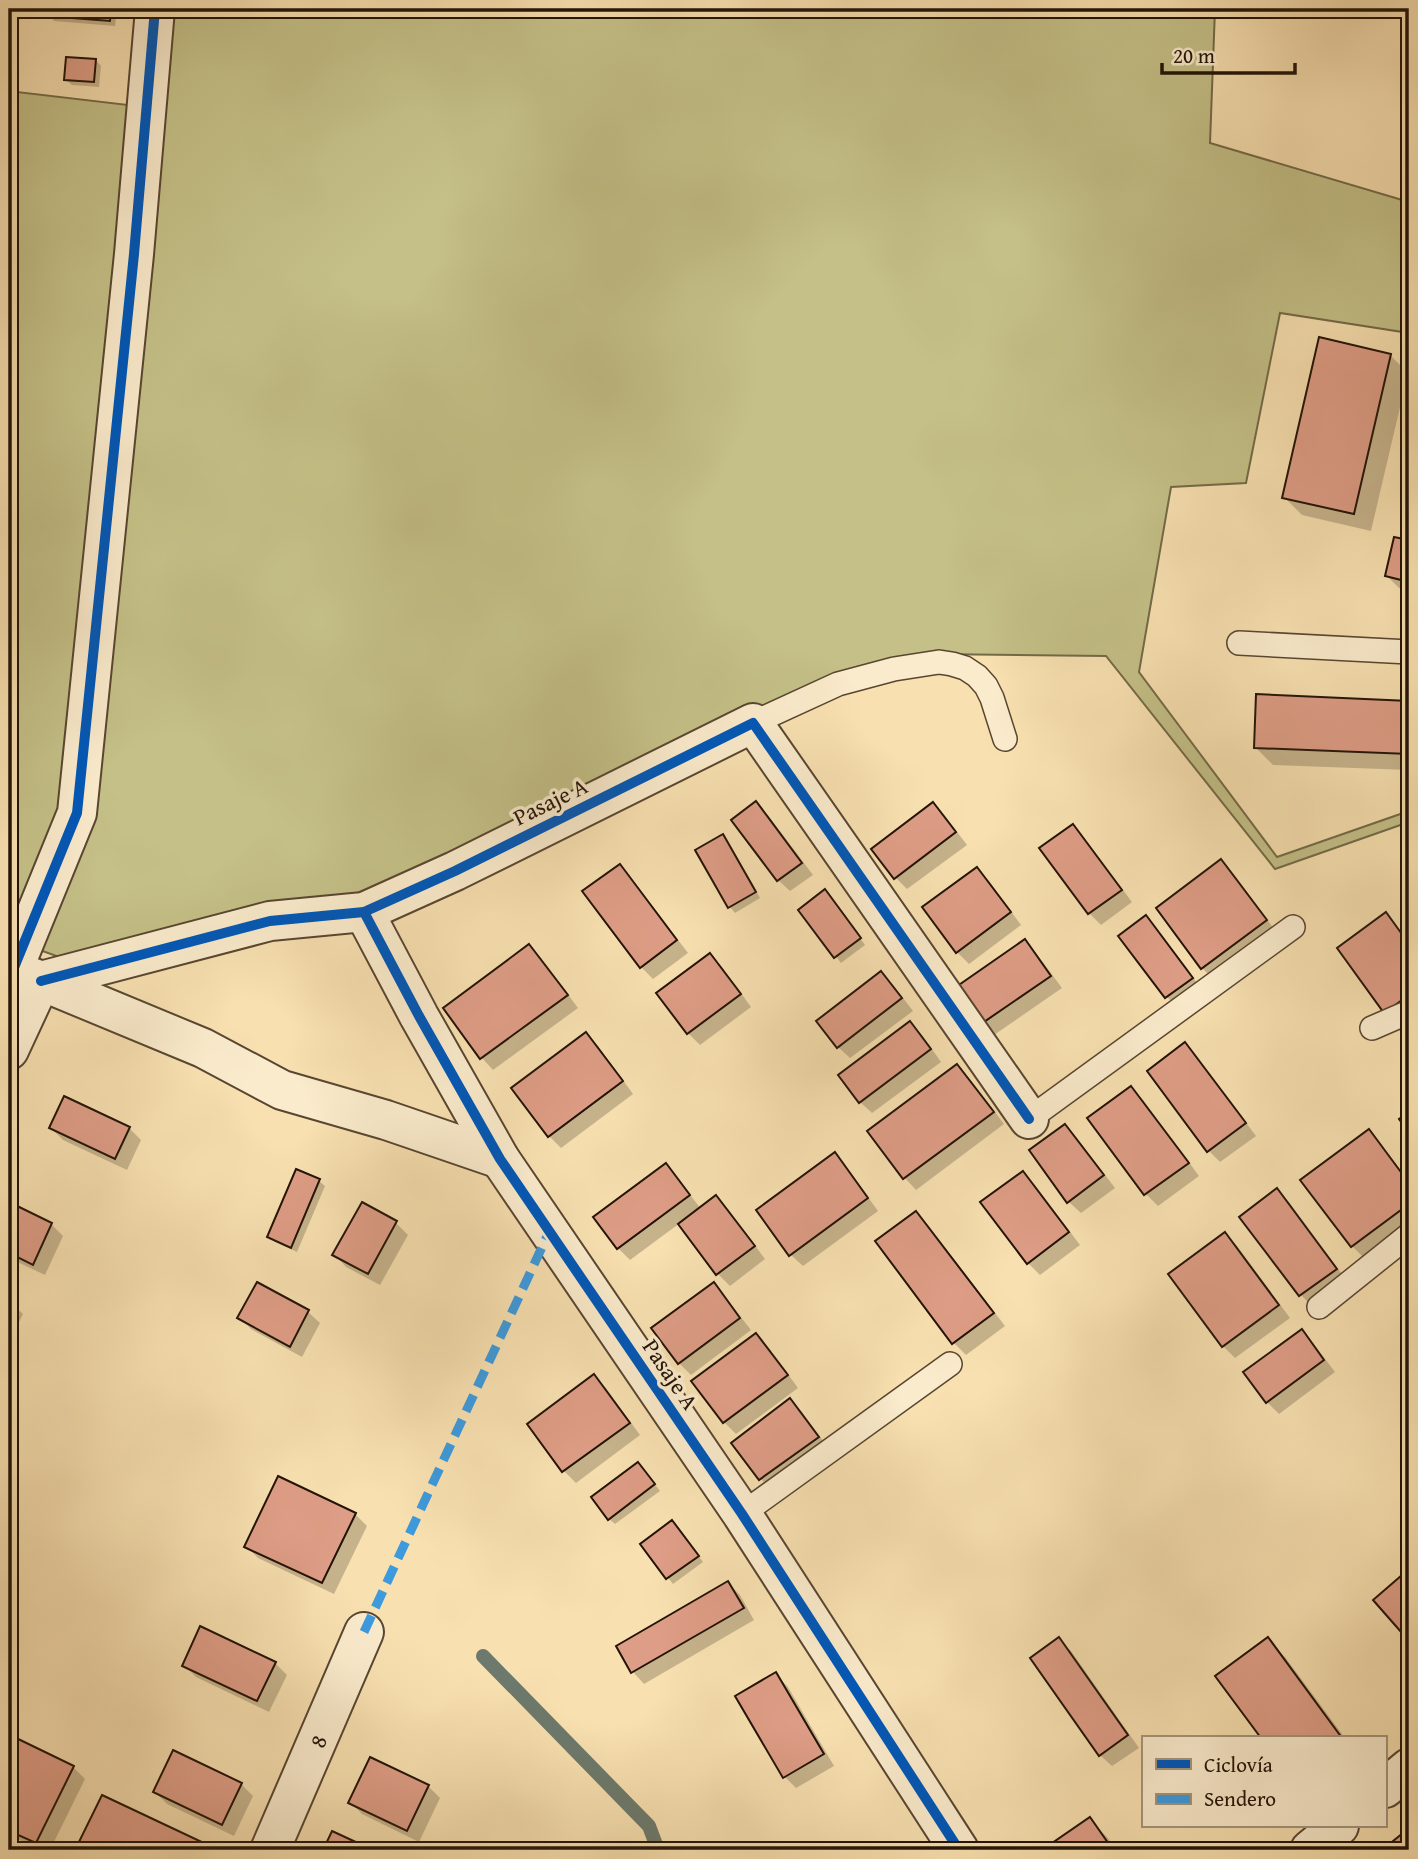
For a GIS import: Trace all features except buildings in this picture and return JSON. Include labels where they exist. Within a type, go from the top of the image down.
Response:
[{"type":"street","points":[[9,1050],[21,973],[77,813],[134,254],[155,9]]},
{"type":"street","points":[[753,723],[1029,1119]]},
{"type":"street","name":"Pasaje A","points":[[21,973],[271,921],[364,912],[455,871],[753,723]]},
{"type":"street","name":"Pasaje A","points":[[364,912],[500,1159],[742,1514],[959,1850]]},
{"type":"street","points":[[21,973],[203,1048],[282,1090],[386,1120],[500,1159]]},
{"type":"street","name":"8","points":[[270,1850],[364,1632]]},
{"type":"street","points":[[1386,1787],[1409,1768]]},
{"type":"street","points":[[1310,1850],[1337,1828]]},
{"type":"lane","points":[[1239,643],[1409,652]]},
{"type":"lane","points":[[753,723],[838,684],[894,668],[939,662],[965,668],[986,686],[1005,739]]},
{"type":"lane","points":[[1029,1119],[1293,927]]},
{"type":"lane","points":[[1372,1028],[1409,1012]]},
{"type":"lane","points":[[1319,1307],[1409,1235]]},
{"type":"lane","points":[[742,1514],[950,1364]]},
{"type":"shaded area","points":[[165,9],[1215,9],[1210,143],[1409,202],[1409,333],[1280,313],[1246,483],[1171,487],[1139,672],[1277,857],[1409,811],[1409,822],[1275,869],[1106,656],[932,654],[719,727],[394,902],[87,967],[9,939],[9,91],[153,108]]},
{"type":"waterway","points":[[483,1656],[649,1826],[658,1850]]},
{"type":"marked path","points":[[364,1632],[549,1232]]},
{"type":"cycle path","points":[[13,970],[77,813],[134,254],[155,9]]},
{"type":"cycle path","points":[[41,981],[270,921],[364,912],[455,871],[753,723],[1029,1119]]},
{"type":"cycle path","points":[[364,912],[500,1159],[742,1514],[959,1850]]}]
